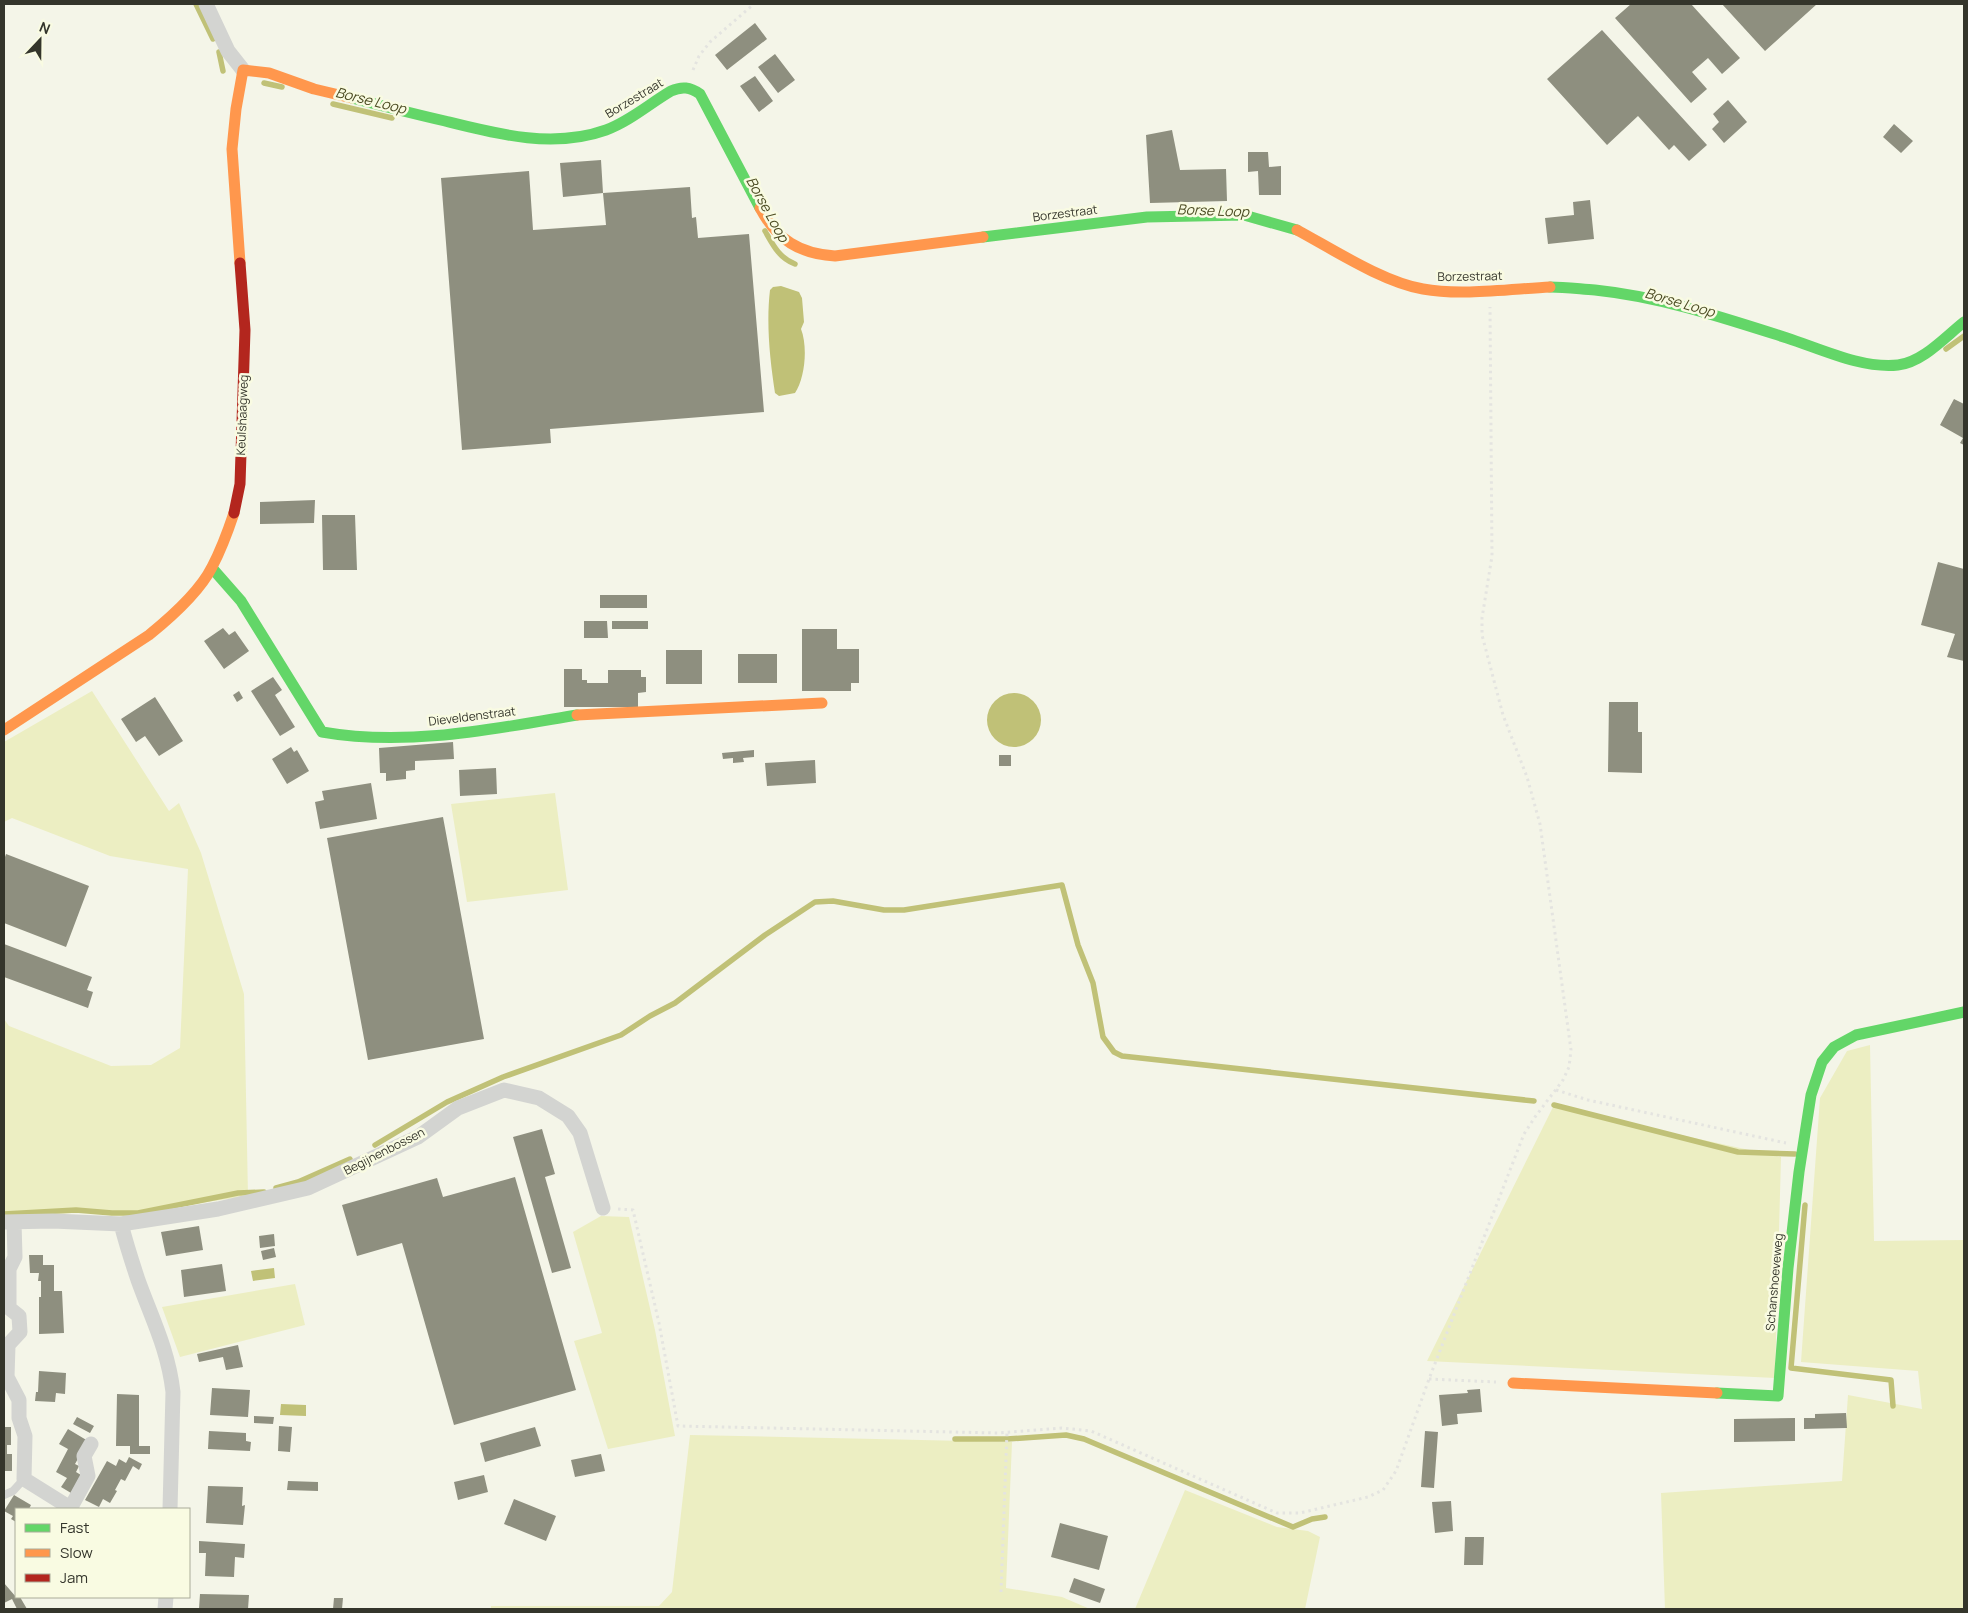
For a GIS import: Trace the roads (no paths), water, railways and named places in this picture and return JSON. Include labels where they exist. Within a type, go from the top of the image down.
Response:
[{"type":"street","points":[[206,4],[228,51],[243,70]]},
{"type":"street","name":"Borzestraat","points":[[243,70],[269,73],[314,89],[505,136],[526,139],[573,137],[604,131],[632,118],[672,90],[682,86],[693,89],[700,94],[764,216],[788,244],[803,252],[820,256],[835,256],[1147,217],[1244,215],[1295,229],[1376,272],[1421,290],[1444,292],[1577,288],[1650,298],[1718,316],[1869,365],[1897,365],[1910,362],[1922,355],[1964,322]]},
{"type":"street","name":"Keulshaagweg","points":[[4,730],[155,630],[187,600],[212,568],[234,514],[240,484],[245,330],[232,149],[234,111],[243,70]]},
{"type":"street","name":"Dieveldenstraat","points":[[212,568],[241,600],[322,732],[351,737],[411,737],[466,733],[577,715],[822,703]]},
{"type":"street","name":"Schanshoeveweg","points":[[1513,1383],[1778,1396],[1795,1194],[1813,1089],[1821,1066],[1834,1047],[1843,1040],[1856,1035],[1964,1012]]},
{"type":"street","name":"Begijnenbossen","points":[[9,1222],[60,1221],[121,1224],[218,1209],[308,1188],[418,1137],[458,1108],[504,1090],[539,1098],[568,1116],[580,1133],[603,1208]]},
{"type":"street","points":[[9,1222],[15,1257],[9,1269],[9,1308],[19,1316],[20,1332],[8,1345],[6,1378],[19,1400],[19,1418],[25,1436],[24,1479],[71,1508],[88,1476],[84,1456],[91,1444]]},
{"type":"street","points":[[121,1224],[138,1281],[166,1352],[171,1374],[173,1392],[170,1508]]},
{"type":"lane","points":[[4,1495],[13,1491],[24,1479]]},
{"type":"waterway","name":"Borse Loop","points":[[196,4],[213,39]]},
{"type":"waterway","name":"Borse Loop","points":[[219,52],[223,71]]},
{"type":"waterway","name":"Borse Loop","points":[[264,83],[282,87]]},
{"type":"waterway","name":"Borse Loop","points":[[333,104],[392,118]]},
{"type":"waterway","name":"Borse Loop","points":[[765,231],[781,255],[795,264]]},
{"type":"waterway","name":"Borse Loop","points":[[1946,349],[1964,336]]},
{"type":"waterway","points":[[375,1145],[447,1102],[503,1077],[621,1035],[650,1016],[675,1003],[765,935],[815,902],[833,901],[884,910],[904,910],[1062,885],[1078,945],[1093,983],[1103,1037],[1114,1052],[1122,1056],[1534,1101]]},
{"type":"waterway","points":[[1554,1105],[1738,1152],[1795,1154]]},
{"type":"waterway","points":[[276,1188],[298,1182],[350,1159]]},
{"type":"waterway","points":[[4,1214],[76,1210],[138,1213],[238,1193],[264,1192]]},
{"type":"waterway","points":[[1805,1205],[1791,1368],[1891,1380],[1893,1406]]},
{"type":"waterway","points":[[955,1439],[1007,1439],[1066,1435],[1084,1439],[1293,1527],[1312,1519],[1325,1517]]}]
